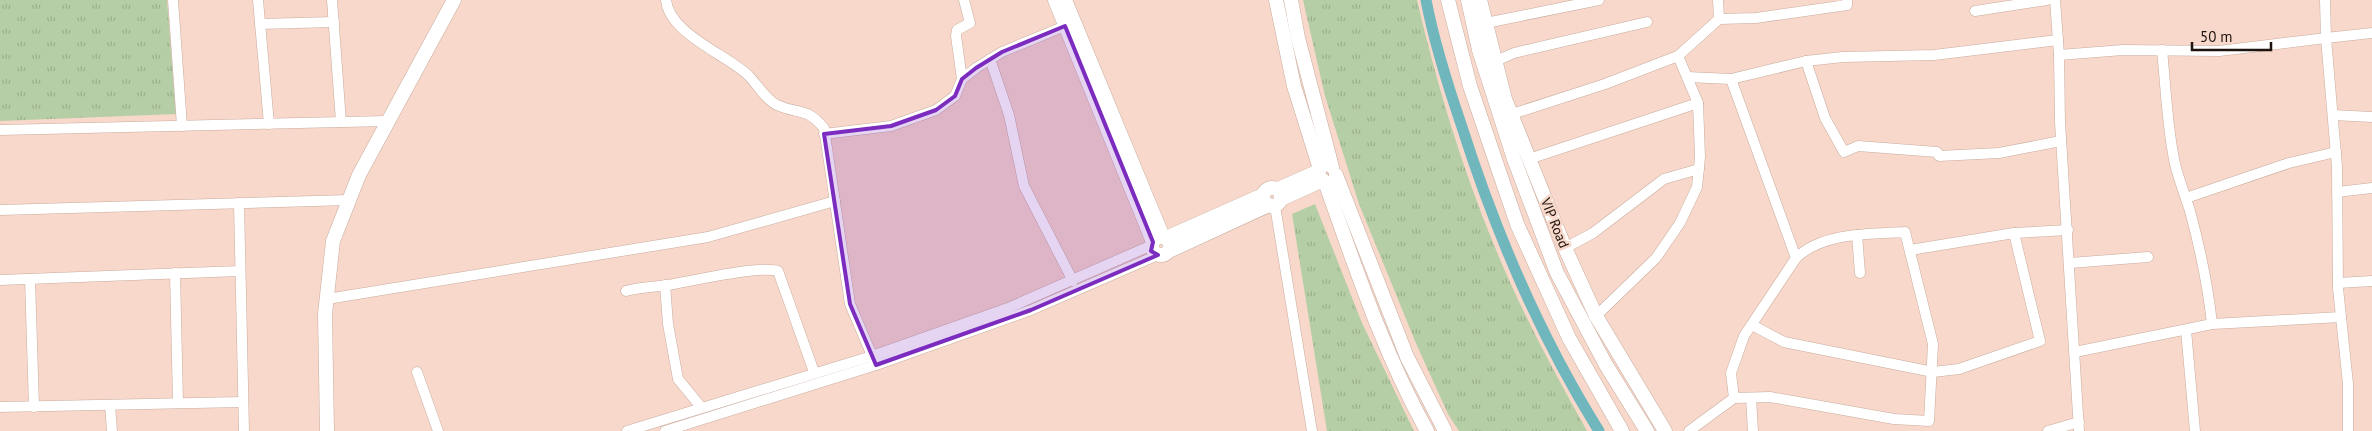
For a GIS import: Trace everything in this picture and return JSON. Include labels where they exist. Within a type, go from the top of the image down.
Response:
[{"type":"street","points":[[173,0],[182,126]]},
{"type":"street","points":[[258,0],[269,124]]},
{"type":"street","points":[[332,0],[341,122]]},
{"type":"street","points":[[327,431],[326,299],[333,241],[359,175],[453,0]]},
{"type":"street","points":[[666,0],[666,10],[682,29],[747,74],[777,105],[808,113],[824,128],[850,304],[874,360]]},
{"type":"street","points":[[824,134],[891,126],[936,110],[955,96],[962,79],[956,36],[958,30],[970,23],[964,0]]},
{"type":"street","points":[[1055,0],[1160,245]]},
{"type":"street","points":[[1065,0],[1160,245]]},
{"type":"street","points":[[1276,0],[1294,86],[1326,174],[1371,310],[1414,408],[1427,431]]},
{"type":"street","points":[[1291,0],[1326,174],[1407,357],[1445,431]]},
{"type":"street","points":[[1448,0],[1470,86],[1517,224],[1568,338],[1622,431]]},
{"type":"street","name":"VIP Road","points":[[1468,0],[1479,50],[1514,159],[1557,273],[1606,365],[1647,431]]},
{"type":"street","name":"VIP Road","points":[[1480,0],[1512,114],[1565,248],[1596,316],[1665,431]]},
{"type":"street","points":[[1486,23],[1599,0]]},
{"type":"street","points":[[1718,0],[1719,19]]},
{"type":"street","points":[[1512,114],[1605,84],[1678,56],[1719,19],[1756,18],[1802,12],[1847,5],[1847,0]]},
{"type":"street","points":[[1975,11],[2047,0]]},
{"type":"street","points":[[2048,431],[2079,426],[2061,141],[2059,56],[2055,0]]},
{"type":"street","points":[[2325,0],[2326,38],[2336,152],[2338,282],[2348,384],[2348,431]]},
{"type":"street","points":[[260,24],[334,22]]},
{"type":"street","points":[[1496,62],[1514,53],[1647,22]]},
{"type":"street","points":[[962,79],[1002,52],[1065,26]]},
{"type":"street","points":[[2059,56],[2123,50],[2219,51],[2372,34]]},
{"type":"street","points":[[1687,77],[1731,79],[1806,61],[1843,56],[1934,54],[2058,40]]},
{"type":"street","points":[[2162,50],[2168,129],[2209,295],[2212,324]]},
{"type":"street","points":[[1596,316],[1656,258],[1680,223],[1697,187],[1699,169],[1698,103],[1678,56]]},
{"type":"street","points":[[990,59],[1009,115],[1024,186],[1073,281]]},
{"type":"street","points":[[1806,61],[1825,118],[1844,152],[1858,146],[1937,152],[1939,156],[1991,153],[2061,141]]},
{"type":"street","points":[[1731,79],[1796,258]]},
{"type":"street","points":[[1530,159],[1698,103]]},
{"type":"street","points":[[2333,115],[2372,117]]},
{"type":"street","points":[[0,130],[388,122]]},
{"type":"street","points":[[2186,198],[2289,163],[2336,152]]},
{"type":"street","points":[[1565,248],[1600,228],[1664,179],[1699,169]]},
{"type":"street","points":[[627,431],[814,372],[874,360],[1008,308],[1273,199],[1326,174]]},
{"type":"street","points":[[2337,192],[2372,188]]},
{"type":"street","points":[[1273,199],[1312,431]]},
{"type":"street","points":[[0,210],[349,200]]},
{"type":"street","points":[[326,299],[708,237],[834,202]]},
{"type":"street","points":[[239,203],[244,431]]},
{"type":"street","points":[[1910,250],[2014,233],[2068,230]]},
{"type":"street","points":[[1689,431],[1734,398],[1770,397],[1930,426],[1933,344],[1905,232],[1857,236],[1817,243],[1806,248],[1796,258],[1744,336],[1731,373],[1734,398]]},
{"type":"street","points":[[1752,325],[1784,342],[1933,372],[1959,369],[2040,342],[2014,233]]},
{"type":"street","points":[[1857,236],[1860,272]]},
{"type":"street","points":[[665,431],[874,360],[1031,310],[1160,245]]},
{"type":"street","points":[[2070,263],[2148,257]]},
{"type":"street","points":[[626,291],[647,286],[665,285],[758,270],[778,271],[814,372]]},
{"type":"street","points":[[0,280],[240,271]]},
{"type":"street","points":[[175,273],[178,403]]},
{"type":"street","points":[[30,279],[34,407]]},
{"type":"street","points":[[2338,282],[2372,281]]},
{"type":"street","points":[[665,285],[668,324],[678,379],[701,407]]},
{"type":"street","points":[[2075,352],[2212,324],[2341,317]]},
{"type":"street","points":[[2186,330],[2195,431]]},
{"type":"street","points":[[417,372],[438,431]]},
{"type":"street","points":[[1751,398],[1754,431]]},
{"type":"street","points":[[0,408],[244,402]]},
{"type":"street","points":[[110,405],[112,431]]},
{"type":"highlighted area","points":[[1065,26],[1153,242],[1151,251],[1158,255],[1031,310],[876,365],[850,304],[824,134],[891,126],[936,110],[955,96],[962,79],[976,68],[1002,52]]},
{"type":"green space","points":[[0,0],[167,0],[176,114],[0,121]]},
{"type":"green space","points":[[1303,0],[1417,0],[1451,124],[1482,216],[1526,316],[1587,431],[1459,431],[1448,414],[1415,341],[1359,204],[1325,96]]},
{"type":"green space","points":[[1315,204],[1362,323],[1414,431],[1327,431],[1292,214]]},
{"type":"waterway","points":[[1426,0],[1437,47],[1488,204],[1538,320],[1577,395],[1599,431]]}]
